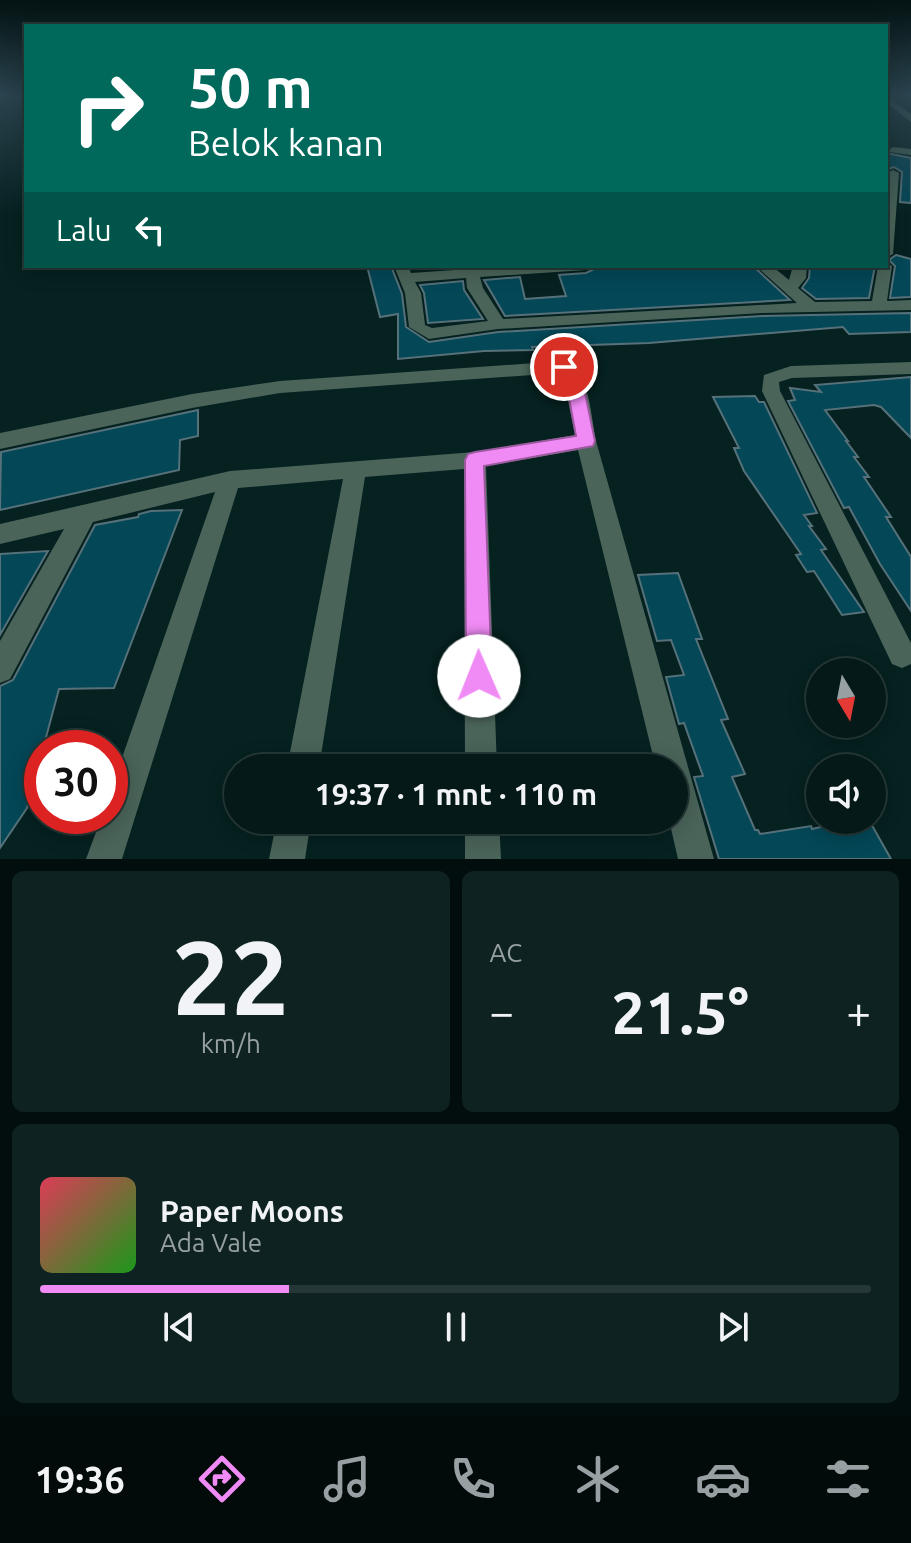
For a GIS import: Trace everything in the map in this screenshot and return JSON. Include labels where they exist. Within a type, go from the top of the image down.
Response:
[{"type":"street","points":[[888,148],[911,152]]},
{"type":"street","points":[[888,234],[894,173]]},
{"type":"street","points":[[534,268],[472,273],[403,272],[413,293],[417,327],[429,334],[498,324],[809,305],[911,305]]},
{"type":"street","points":[[765,268],[809,305]]},
{"type":"street","points":[[790,288],[799,278],[800,268]]},
{"type":"street","points":[[879,304],[885,268]]},
{"type":"street","points":[[472,273],[475,288],[498,324]]},
{"type":"street","points":[[0,441],[192,401],[280,387],[564,367],[572,374],[586,441],[668,754]]},
{"type":"street","points":[[902,654],[771,391],[770,379],[791,372],[911,368]]},
{"type":"street","points":[[0,534],[230,480],[475,460],[586,441]]},
{"type":"street","points":[[475,460],[481,754]]},
{"type":"street","points":[[305,754],[356,468]]},
{"type":"street","points":[[104,859],[230,480]]},
{"type":"street","points":[[0,669],[85,514]]},
{"type":"street","points":[[688,828],[696,859]]},
{"type":"street","points":[[287,859],[291,834]]},
{"type":"street","points":[[482,834],[483,859]]},
{"type":"building","points":[[888,153],[911,158],[911,203],[900,202],[902,172],[894,167],[888,169]]},
{"type":"building","points":[[896,255],[911,259],[911,297],[890,298],[895,266],[889,260]]},
{"type":"building","points":[[368,268],[392,268],[402,294],[406,327],[429,342],[498,332],[762,316],[911,313],[911,332],[849,334],[843,327],[398,359],[398,314],[380,317]]},
{"type":"building","points":[[755,268],[790,300],[505,316],[484,280],[520,277],[525,299],[566,296],[559,275],[586,273],[594,269]]},
{"type":"building","points":[[810,268],[875,268],[869,298],[816,299],[802,288],[809,278]]},
{"type":"building","points":[[463,281],[464,290],[483,319],[428,323],[420,285]]},
{"type":"building","points":[[911,377],[911,438],[881,407],[825,410],[858,457],[854,457],[869,477],[864,477],[891,517],[886,517],[911,557],[911,611],[880,564],[849,507],[844,508],[788,401],[795,400],[790,388],[821,392],[815,385]]},
{"type":"building","points":[[755,396],[759,402],[764,402],[817,513],[804,515],[826,549],[821,550],[864,612],[842,615],[814,571],[807,572],[796,555],[801,554],[744,471],[734,448],[739,448],[713,397]]},
{"type":"building","points":[[198,410],[198,436],[180,440],[179,470],[0,510],[1,452]]},
{"type":"building","points":[[182,510],[114,688],[59,689],[48,730],[24,730],[24,812],[0,848],[0,686],[13,680],[95,525],[138,517],[151,511]]},
{"type":"building","points":[[48,551],[0,635],[0,554]]},
{"type":"building","points":[[678,573],[702,639],[696,639],[728,719],[721,720],[745,774],[732,777],[755,830],[760,834],[806,827],[806,834],[877,834],[891,859],[719,859],[694,777],[703,776],[684,723],[679,724],[666,677],[684,675],[671,640],[657,641],[638,575]]},
{"type":"route","points":[[479,676],[475,460],[586,441],[572,374],[564,367]]}]
